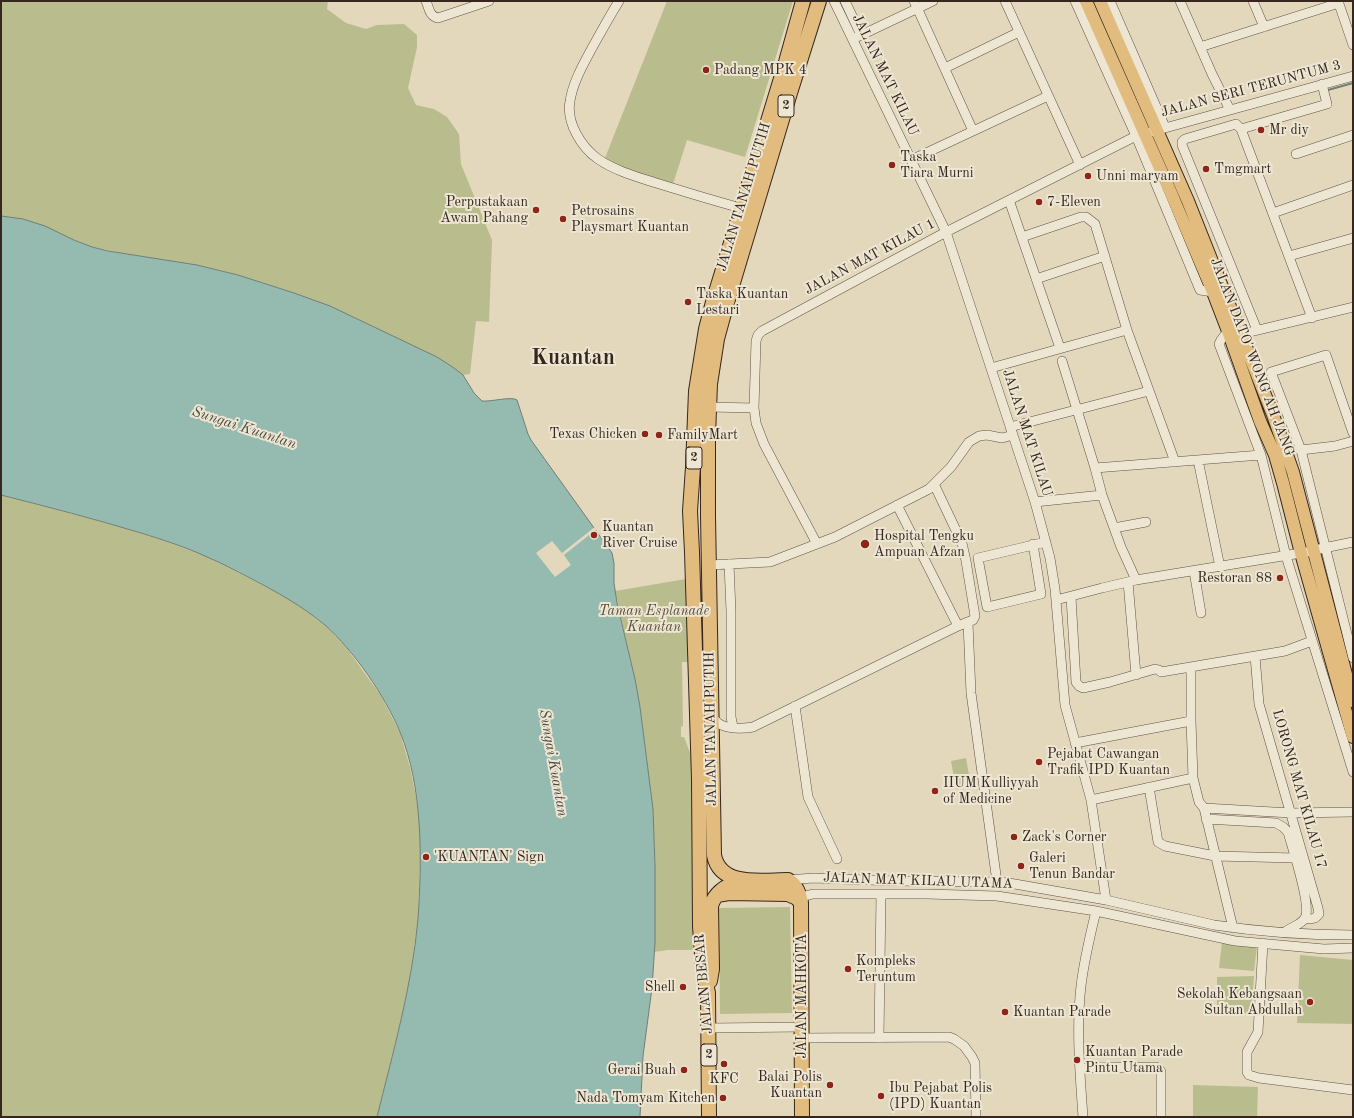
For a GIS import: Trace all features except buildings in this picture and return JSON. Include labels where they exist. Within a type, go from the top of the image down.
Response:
[{"type":"highway","name":"JALAN TANAH PUTIH","points":[[700,874],[698,746],[690,511],[698,372],[713,302],[803,1]]},
{"type":"highway","name":"JALAN TANAH PUTIH","points":[[743,880],[724,873],[718,867],[715,862],[713,846],[708,516],[709,407],[713,361],[726,306],[819,1]]},
{"type":"highway","points":[[692,552],[700,555],[704,549],[708,516]]},
{"type":"highway","points":[[697,713],[712,731],[698,746]]},
{"type":"highway","name":"JALAN BESAR","points":[[700,874],[700,926],[702,960],[708,993],[709,1117]]},
{"type":"highway","points":[[708,993],[712,969],[711,906],[715,896],[726,887],[743,880]]},
{"type":"highway","name":"JALAN MAT KILAU UTAMA","points":[[743,880],[788,880]]},
{"type":"highway","name":"JALAN MAHKOTA","points":[[788,880],[794,884],[799,893],[801,903],[802,1117]]},
{"type":"highway","points":[[715,896],[728,893],[788,894],[797,898],[801,903]]},
{"type":"main road","name":"JALAN DATO' WONG AH JANG","points":[[1086,1],[1166,196],[1179,226],[1213,292],[1228,331],[1279,469],[1307,552],[1347,646],[1353,701]]},
{"type":"main road","name":"JALAN DATO' WONG AH JANG","points":[[1100,1],[1161,128],[1188,202],[1273,414],[1293,472],[1307,552],[1353,737]]},
{"type":"street","points":[[426,1],[430,13],[433,17],[438,18],[489,1]]},
{"type":"street","points":[[619,1],[605,23],[583,64],[572,92],[569,112],[571,121],[579,138],[589,151],[615,168],[675,189],[741,208]]},
{"type":"street","name":"JALAN MAT KILAU","points":[[834,1],[857,37],[911,160],[946,232],[1035,502],[1050,558],[1056,600],[1065,705],[1091,800],[1106,900]]},
{"type":"street","points":[[845,1],[857,37],[916,5],[933,1]]},
{"type":"street","points":[[1005,1],[1080,165]]},
{"type":"street","points":[[1075,1],[1140,135]]},
{"type":"street","points":[[1110,1],[1161,128]]},
{"type":"street","points":[[1180,1],[1230,110]]},
{"type":"street","points":[[1253,1],[1264,27]]},
{"type":"street","points":[[1200,47],[1339,2],[1353,45]]},
{"type":"street","points":[[916,5],[973,131]]},
{"type":"street","points":[[945,68],[1019,32]]},
{"type":"street","name":"JALAN SERI TERUNTUM 3","points":[[1161,128],[1353,76]]},
{"type":"street","points":[[1241,129],[1327,104],[1322,84]]},
{"type":"street","points":[[911,160],[1048,96]]},
{"type":"street","points":[[1257,330],[1182,145],[1182,142],[1185,139],[1236,124],[1241,129],[1312,318]]},
{"type":"street","name":"JALAN MAT KILAU 1","points":[[817,544],[759,432],[756,423],[754,408],[756,341],[758,335],[762,331],[946,232],[1140,135],[1161,128]]},
{"type":"street","points":[[1296,154],[1353,135]]},
{"type":"street","points":[[1273,213],[1353,185]]},
{"type":"street","points":[[1188,202],[1203,197]]},
{"type":"street","points":[[1009,200],[1060,348]]},
{"type":"street","points":[[1022,237],[1082,217],[1092,220],[1096,227],[1127,330],[1174,462]]},
{"type":"street","points":[[1289,256],[1353,238]]},
{"type":"street","points":[[1036,279],[1105,256]]},
{"type":"street","points":[[1242,334],[1353,308]]},
{"type":"street","points":[[990,368],[1127,330]]},
{"type":"street","points":[[1228,331],[1220,340],[1219,344],[1261,455],[1286,556],[1353,772]]},
{"type":"street","points":[[1353,433],[1326,355],[1271,372],[1301,450],[1347,646],[1353,658]]},
{"type":"street","points":[[1062,361],[1102,495],[1132,581],[1136,675]]},
{"type":"street","points":[[709,565],[770,562],[835,537],[923,492],[934,484],[951,467],[969,442],[979,436],[987,435],[1002,438],[1011,431],[1077,409],[1149,391]]},
{"type":"street","points":[[709,407],[754,408]]},
{"type":"street","points":[[1273,414],[1287,413]]},
{"type":"street","points":[[1301,450],[1335,446],[1353,441]]},
{"type":"street","points":[[1095,468],[1261,455]]},
{"type":"street","points":[[1198,460],[1220,567]]},
{"type":"street","points":[[711,716],[718,723],[727,727],[753,727],[973,620],[975,616],[962,542],[934,484]]},
{"type":"street","points":[[1035,502],[1102,495]]},
{"type":"street","points":[[897,505],[958,626]]},
{"type":"street","points":[[1114,528],[1146,522]]},
{"type":"street","points":[[709,532],[715,553],[727,564],[731,611],[733,727]]},
{"type":"street","points":[[1033,544],[1041,594],[987,607],[978,558],[1033,544],[1046,542]]},
{"type":"street","points":[[1056,600],[1132,581],[1286,556],[1353,542]]},
{"type":"street","points":[[1194,571],[1201,613]]},
{"type":"street","points":[[1071,596],[1076,682],[1083,688],[1156,669],[1161,672],[1285,651],[1312,641]]},
{"type":"street","points":[[968,623],[971,693],[997,882]]},
{"type":"street","name":"LORONG MAT KILAU 17","points":[[1255,656],[1259,704],[1318,908],[1319,914],[1315,918],[1305,918]]},
{"type":"street","points":[[1191,667],[1193,778],[1199,802],[1204,808],[1233,928]]},
{"type":"street","points":[[795,706],[806,792],[837,859]]},
{"type":"street","points":[[1075,743],[1191,721]]},
{"type":"street","points":[[712,731],[725,731],[733,727]]},
{"type":"street","points":[[1091,800],[1193,778]]},
{"type":"street","points":[[1149,787],[1158,842],[1165,846],[1215,856],[1295,858]]},
{"type":"street","points":[[1204,808],[1291,812],[1353,812]]},
{"type":"street","points":[[1206,819],[1276,823],[1288,832],[1307,904],[1305,918],[1285,932]]},
{"type":"street","points":[[813,878],[809,881],[808,886],[809,891],[813,894]]},
{"type":"street","name":"JALAN MAT KILAU UTAMA","points":[[788,880],[813,878],[997,882],[1106,900],[1233,928],[1329,935],[1353,935]]},
{"type":"street","points":[[896,894],[892,888],[897,881]]},
{"type":"street","name":"JALAN MAT KILAU UTAMA","points":[[801,903],[805,896],[813,894],[997,896],[1096,911],[1221,939],[1328,948],[1353,948]]},
{"type":"street","points":[[879,1038],[881,894]]},
{"type":"street","points":[[1082,1117],[1079,1021],[1081,986],[1096,911]]},
{"type":"street","points":[[1328,948],[1347,945],[1349,942],[1329,935]]},
{"type":"street","points":[[1263,943],[1258,1032],[1247,1052],[1247,1072],[1251,1077],[1353,1090]]},
{"type":"street","points":[[708,1028],[879,1038],[948,1037],[964,1046],[975,1063],[976,1117]]},
{"type":"street","points":[[1080,1068],[1156,1067],[1161,1072],[1161,1117]]},
{"type":"green space","points":[[1,1],[328,1],[327,9],[346,23],[366,29],[377,25],[404,24],[417,35],[417,47],[408,88],[416,105],[434,109],[447,117],[459,134],[461,164],[492,240],[489,322],[476,321],[470,374],[463,375],[437,357],[351,316],[294,293],[220,270],[92,247],[23,219],[1,216]]},
{"type":"green space","name":"Padang MPK 4","points":[[667,1],[793,1],[745,157],[687,140],[673,184],[624,169],[605,158]]},
{"type":"green space","points":[[1,495],[121,527],[171,543],[206,556],[284,596],[326,626],[346,647],[381,696],[400,733],[410,767],[420,825],[420,859],[418,920],[412,963],[404,1008],[377,1117],[1,1117]]},
{"type":"green space","name":"Taman Esplanade Kuantan","points":[[686,579],[688,662],[682,662],[683,726],[681,727],[681,737],[684,737],[694,763],[698,950],[668,950],[654,952],[655,866],[653,809],[640,707],[615,591]]},
{"type":"green space","points":[[966,758],[971,786],[956,789],[951,761]]},
{"type":"green space","points":[[790,907],[792,1013],[720,1014],[719,908]]},
{"type":"green space","points":[[1222,942],[1257,946],[1254,971],[1219,968]]},
{"type":"green space","points":[[1300,955],[1353,960],[1353,1024],[1297,1023]]},
{"type":"green space","points":[[1254,976],[1251,1013],[1243,1014],[1242,1005],[1217,1005],[1217,977]]},
{"type":"green space","points":[[1193,1085],[1258,1087],[1257,1117],[1193,1117]]},
{"type":"water","name":"Sungai Kuantan","points":[[1,216],[23,219],[45,226],[92,247],[108,251],[197,265],[238,275],[294,293],[330,306],[437,357],[463,375],[474,393],[482,401],[517,400],[531,440],[612,553],[617,603],[640,707],[653,809],[655,943],[652,988],[643,1056],[640,1117],[377,1117],[407,994],[418,919],[420,848],[417,800],[408,753],[400,732],[386,704],[358,661],[325,625],[289,600],[224,564],[183,547],[106,523],[1,495]]},
{"type":"pier","points":[[596,526],[598,528],[564,555],[571,565],[555,577],[536,553],[552,541],[562,553]]},
{"type":"waterway","points":[[1328,90],[1353,83]]},
{"type":"place","name":"Padang MPK 4","points":[[706,70]]},
{"type":"place","name":"Mr diy","points":[[1261,130]]},
{"type":"place","name":"Taska Tiara Murni","points":[[892,165]]},
{"type":"place","name":"Tmgmart","points":[[1206,169]]},
{"type":"place","name":"Unni maryam","points":[[1088,176]]},
{"type":"place","name":"7-Eleven","points":[[1039,202]]},
{"type":"place","name":"Perpustakaan Awam Pahang","points":[[536,210]]},
{"type":"place","name":"Petrosains Playsmart Kuantan","points":[[563,219]]},
{"type":"place","name":"Taska Kuantan Lestari","points":[[688,302]]},
{"type":"place","name":"Texas Chicken","points":[[645,434]]},
{"type":"place","name":"FamilyMart","points":[[659,435]]},
{"type":"place","name":"Kuantan River Cruise","points":[[594,535]]},
{"type":"place","name":"Hospital Tengku Ampuan Afzan","points":[[865,544]]},
{"type":"place","name":"Restoran 88","points":[[1280,578]]},
{"type":"place","name":"Pejabat Cawangan Trafik IPD Kuantan","points":[[1039,762]]},
{"type":"place","name":"IIUM Kulliyyah of Medicine","points":[[935,791]]},
{"type":"place","name":"Zack's Corner","points":[[1014,837]]},
{"type":"place","name":"'KUANTAN' Sign","points":[[426,857]]},
{"type":"place","name":"Galeri Tenun Bandar","points":[[1021,866]]},
{"type":"place","name":"Kompleks Teruntum","points":[[848,969]]},
{"type":"place","name":"Shell","points":[[683,987]]},
{"type":"place","name":"Sekolah Kebangsaan Sultan Abdullah","points":[[1310,1002]]},
{"type":"place","name":"Kuantan Parade","points":[[1005,1012]]},
{"type":"place","name":"Kuantan Parade Pintu Utama","points":[[1077,1060]]},
{"type":"place","name":"KFC","points":[[724,1064]]},
{"type":"place","name":"Gerai Buah","points":[[684,1070]]},
{"type":"place","name":"Balai Polis Kuantan","points":[[830,1085]]},
{"type":"place","name":"Ibu Pejabat Polis (IPD) Kuantan","points":[[881,1096]]},
{"type":"place","name":"Nada Tomyam Kitchen","points":[[723,1098]]},
{"type":"district","name":"Kuantan","points":[[573,358]]}]
